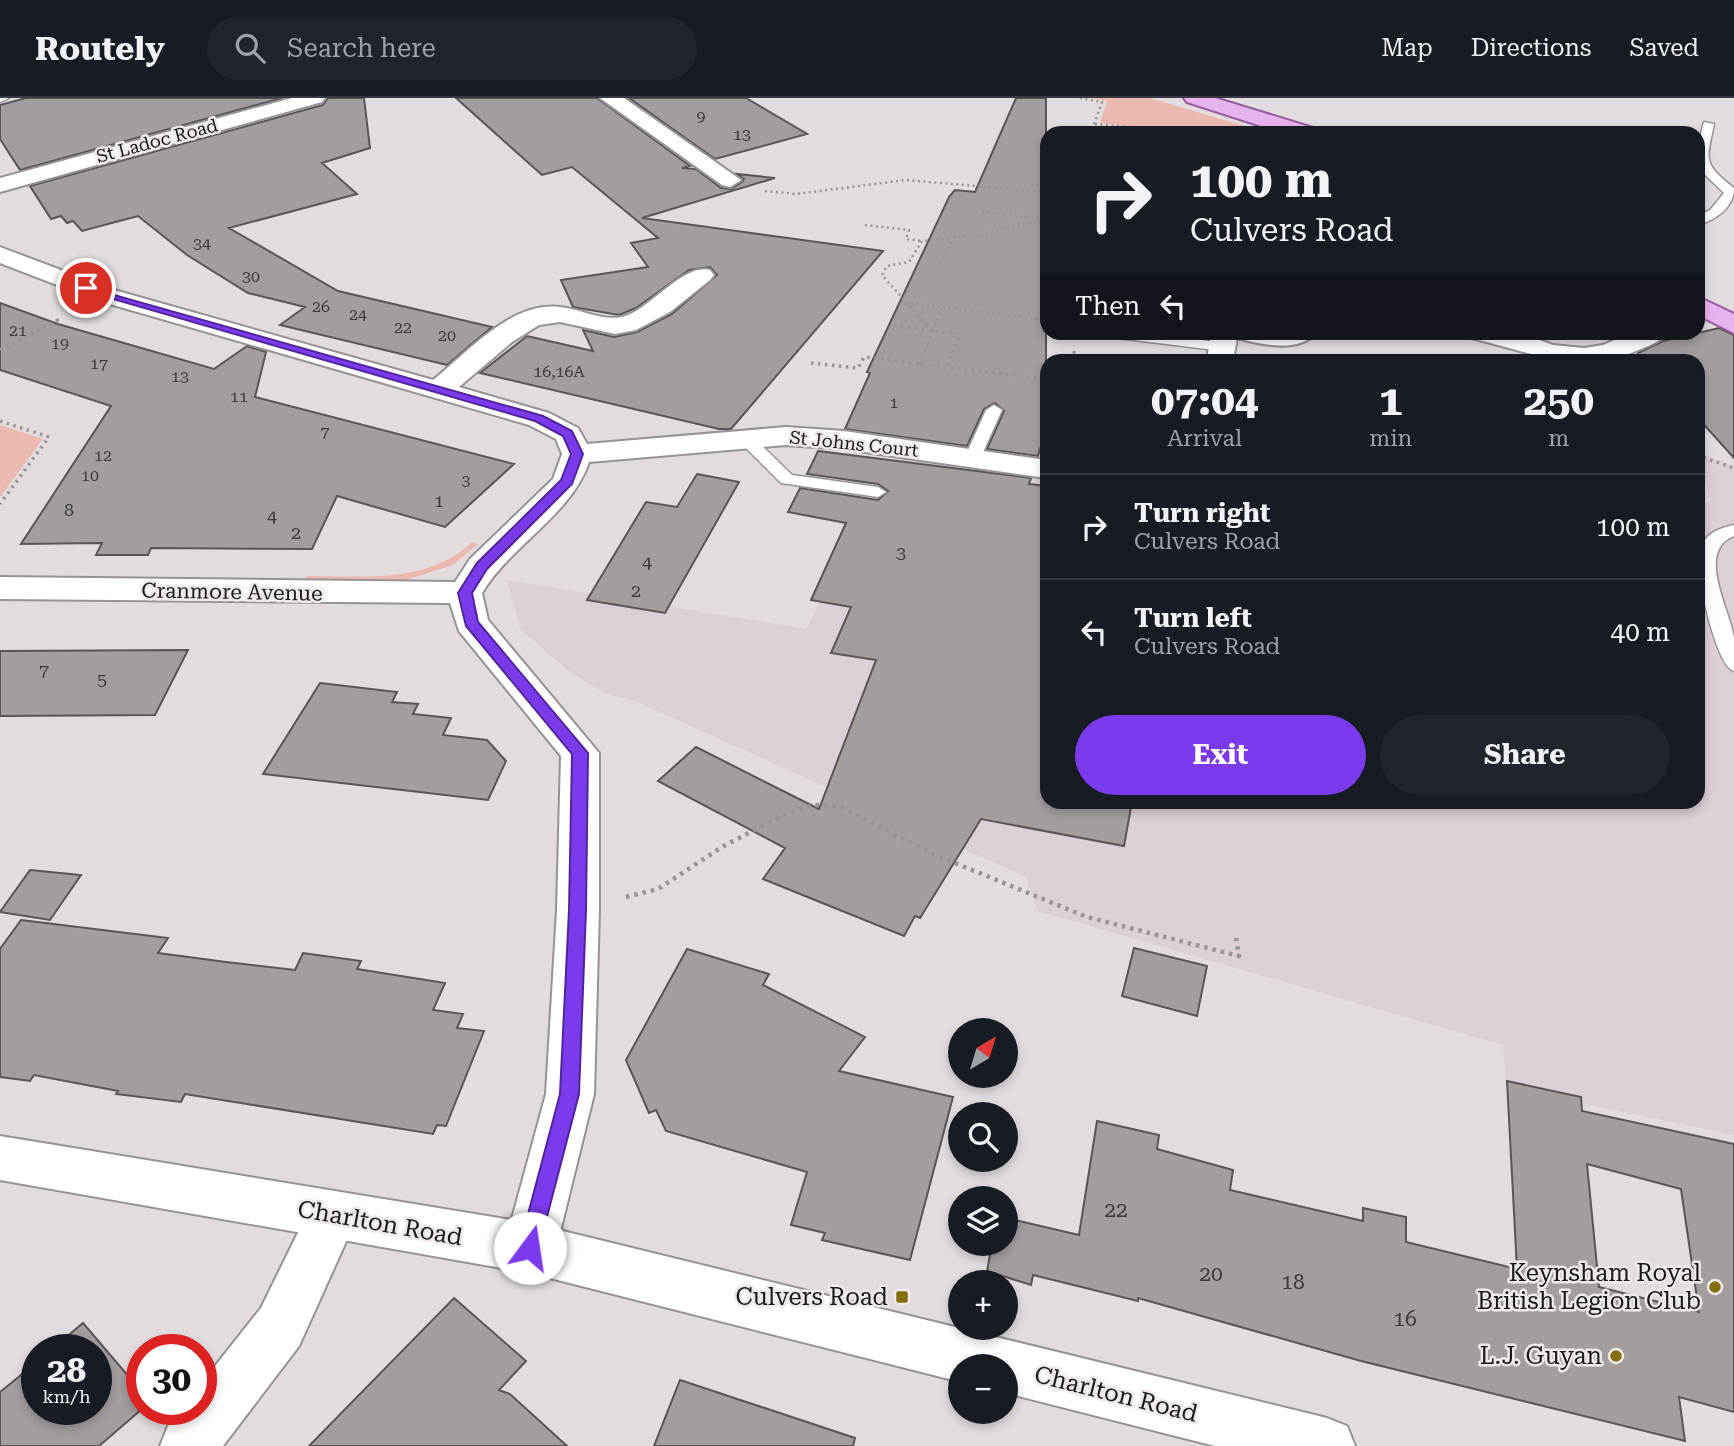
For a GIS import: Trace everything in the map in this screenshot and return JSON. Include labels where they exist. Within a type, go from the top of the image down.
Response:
[{"type":"main road","points":[[1194,98],[1283,126]]},
{"type":"main road","points":[[1705,310],[1734,326]]},
{"type":"street","name":"St Ladoc Road","points":[[0,185],[315,98]]},
{"type":"street","points":[[610,98],[730,180]]},
{"type":"street","points":[[0,254],[105,295],[539,419],[568,434],[577,454],[567,482],[482,566],[465,593],[471,623],[580,753],[578,910],[570,1094],[530,1248]]},
{"type":"street","points":[[438,390],[520,324],[541,315],[571,315],[614,326],[635,321],[701,275]]},
{"type":"street","points":[[1228,343],[1263,340]]},
{"type":"street","points":[[1517,340],[1535,349],[1567,354]]},
{"type":"street","points":[[1603,354],[1636,340]]},
{"type":"street","name":"St Johns Court","points":[[577,454],[786,436],[845,440],[1040,468]]},
{"type":"street","name":"Cranmore Avenue","points":[[0,588],[465,593]]},
{"type":"street","name":"Charlton Road","points":[[0,1158],[530,1248],[1327,1446]]},
{"type":"street","points":[[188,1446],[281,1327],[333,1215]]},
{"type":"lane","points":[[1705,140],[1709,124]]},
{"type":"lane","points":[[1705,171],[1731,192],[1715,213],[1705,218]]},
{"type":"lane","points":[[1193,340],[1228,343]]},
{"type":"lane","points":[[972,459],[994,410]]},
{"type":"lane","points":[[746,439],[787,479],[878,492]]},
{"type":"lane","points":[[1734,530],[1715,538],[1708,582],[1734,665]]},
{"type":"path","points":[[1080,98],[1102,102],[1093,126]]},
{"type":"path","points":[[1095,124],[1116,126]]},
{"type":"path","points":[[730,180],[775,193],[825,192],[883,181],[926,180],[1040,191]]},
{"type":"path","points":[[982,212],[1040,219]]},
{"type":"path","points":[[865,225],[909,230],[906,239],[922,241],[954,238],[1040,221]]},
{"type":"path","points":[[943,258],[954,238]]},
{"type":"path","points":[[922,241],[909,262],[887,266],[882,275],[932,331]]},
{"type":"path","points":[[0,350],[105,295]]},
{"type":"path","points":[[904,302],[1040,319]]},
{"type":"path","points":[[919,364],[942,307]]},
{"type":"path","points":[[894,327],[960,334],[947,367]]},
{"type":"path","points":[[811,363],[858,368],[864,357],[1040,378]]},
{"type":"path","points":[[0,421],[49,437],[0,504]]},
{"type":"path","points":[[1705,458],[1734,468]]},
{"type":"path","points":[[578,910],[658,889],[747,834],[783,815],[813,804],[839,806],[933,854],[1087,917],[1239,957],[1236,938]]},
{"type":"shaded area","points":[[1090,98],[1150,98],[1244,126],[1127,126],[1100,123],[1107,101]]},
{"type":"shaded area","points":[[0,425],[43,439],[0,497]]},
{"type":"shaded area","points":[[1705,456],[1734,466],[1734,1135],[1507,1088],[1503,1045],[1038,911],[1026,877],[635,701],[604,693],[566,669],[520,629],[507,580],[806,629],[896,457],[1040,477],[1040,809],[1705,809],[1705,502],[1711,503],[1705,480]]},
{"type":"shaded area","points":[[472,542],[478,544],[453,565],[406,580],[304,580],[307,576],[373,576],[415,571],[455,556]]},
{"type":"building","points":[[26,98],[282,98],[20,170],[0,139],[0,105]]},
{"type":"building","points":[[328,98],[364,98],[370,148],[322,163],[357,194],[229,228],[338,291],[492,327],[447,365],[280,325],[305,307],[248,293],[187,255],[138,216],[82,231],[73,221],[67,223],[61,216],[51,219],[30,186],[323,105]]},
{"type":"building","points":[[456,98],[597,98],[690,166],[682,168],[696,169],[721,188],[731,189],[742,182],[744,179],[737,174],[775,178],[642,218],[883,251],[731,429],[719,429],[480,373],[527,336],[593,351],[583,330],[614,337],[637,332],[672,314],[717,275],[710,267],[689,270],[636,308],[619,315],[573,307],[561,280],[648,267],[631,243],[658,238],[572,167],[542,175]]},
{"type":"building","points":[[629,98],[746,98],[807,134],[715,159]]},
{"type":"building","points":[[1016,98],[1046,98],[1046,126],[1040,126],[1040,340],[1046,340],[1046,354],[1040,354],[1038,456],[987,449],[1004,411],[995,403],[984,409],[967,446],[845,429],[870,373],[867,372],[949,197],[955,190],[975,192]]},
{"type":"building","points":[[0,303],[58,324],[214,369],[247,346],[266,352],[255,397],[514,464],[445,527],[337,496],[312,549],[151,548],[148,555],[96,555],[102,543],[21,544],[111,406],[0,370]]},
{"type":"building","points":[[1719,328],[1734,335],[1734,458],[1705,426],[1705,354],[1638,353],[1667,340],[1705,340],[1705,331]]},
{"type":"building","points":[[818,451],[1031,478],[1029,484],[1040,485],[1040,809],[1131,809],[1124,846],[981,819],[920,918],[915,916],[904,936],[763,879],[785,848],[658,781],[696,747],[819,809],[876,660],[831,653],[851,607],[811,600],[846,523],[788,512],[800,488],[878,500],[888,491],[878,484],[807,474]]},
{"type":"building","points":[[697,474],[739,482],[665,613],[587,600],[646,502],[677,507]]},
{"type":"building","points":[[188,650],[155,715],[0,716],[0,651]]},
{"type":"building","points":[[320,683],[397,692],[392,702],[418,704],[413,714],[451,718],[443,735],[487,740],[506,761],[488,800],[263,774]]},
{"type":"building","points":[[30,870],[81,875],[50,920],[0,912]]},
{"type":"building","points":[[21,920],[168,938],[158,953],[226,962],[295,970],[303,953],[361,961],[357,969],[445,983],[433,1010],[463,1014],[457,1028],[484,1031],[446,1126],[437,1125],[433,1134],[185,1094],[181,1102],[116,1094],[118,1091],[34,1075],[30,1081],[0,1077],[0,949]]},
{"type":"building","points":[[1134,948],[1207,966],[1197,1016],[1122,996]]},
{"type":"building","points":[[687,949],[769,974],[763,985],[865,1037],[839,1071],[953,1097],[952,1102],[948,1102],[948,1116],[910,1260],[822,1240],[825,1233],[791,1225],[807,1172],[666,1131],[656,1110],[649,1113],[626,1060]]},
{"type":"building","points":[[1507,1081],[1581,1097],[1582,1111],[1734,1144],[1734,1412],[1679,1397],[1685,1441],[1361,1361],[1138,1298],[1138,1301],[1033,1275],[1031,1285],[1018,1281],[1018,1270],[987,1270],[990,1256],[1018,1256],[1018,1221],[1079,1235],[1097,1121],[1159,1135],[1157,1149],[1233,1170],[1230,1190],[1363,1221],[1363,1208],[1406,1217],[1406,1242],[1517,1269]],"holes":[[[1587,1164],[1681,1189],[1699,1312],[1599,1287]]]},
{"type":"building","points":[[454,1298],[526,1361],[499,1390],[510,1394],[567,1446],[309,1446]]},
{"type":"building","points":[[83,1323],[92,1334],[70,1334]]},
{"type":"building","points":[[112,1357],[126,1373],[126,1423],[99,1446],[0,1446],[0,1392],[21,1375],[21,1425],[112,1425]]},
{"type":"building","points":[[680,1380],[855,1438],[853,1446],[654,1446]]},
{"type":"place","name":"Keynsham Royal British Legion Club","points":[[1715,1287]]},
{"type":"place","name":"Culvers Road","points":[[902,1297]]},
{"type":"place","name":"L.J. Guyan","points":[[1616,1356]]},
{"type":"route","points":[[86,288],[539,419],[568,434],[577,454],[567,482],[482,566],[465,593],[471,623],[580,753],[578,910],[570,1094],[530,1248]]}]
